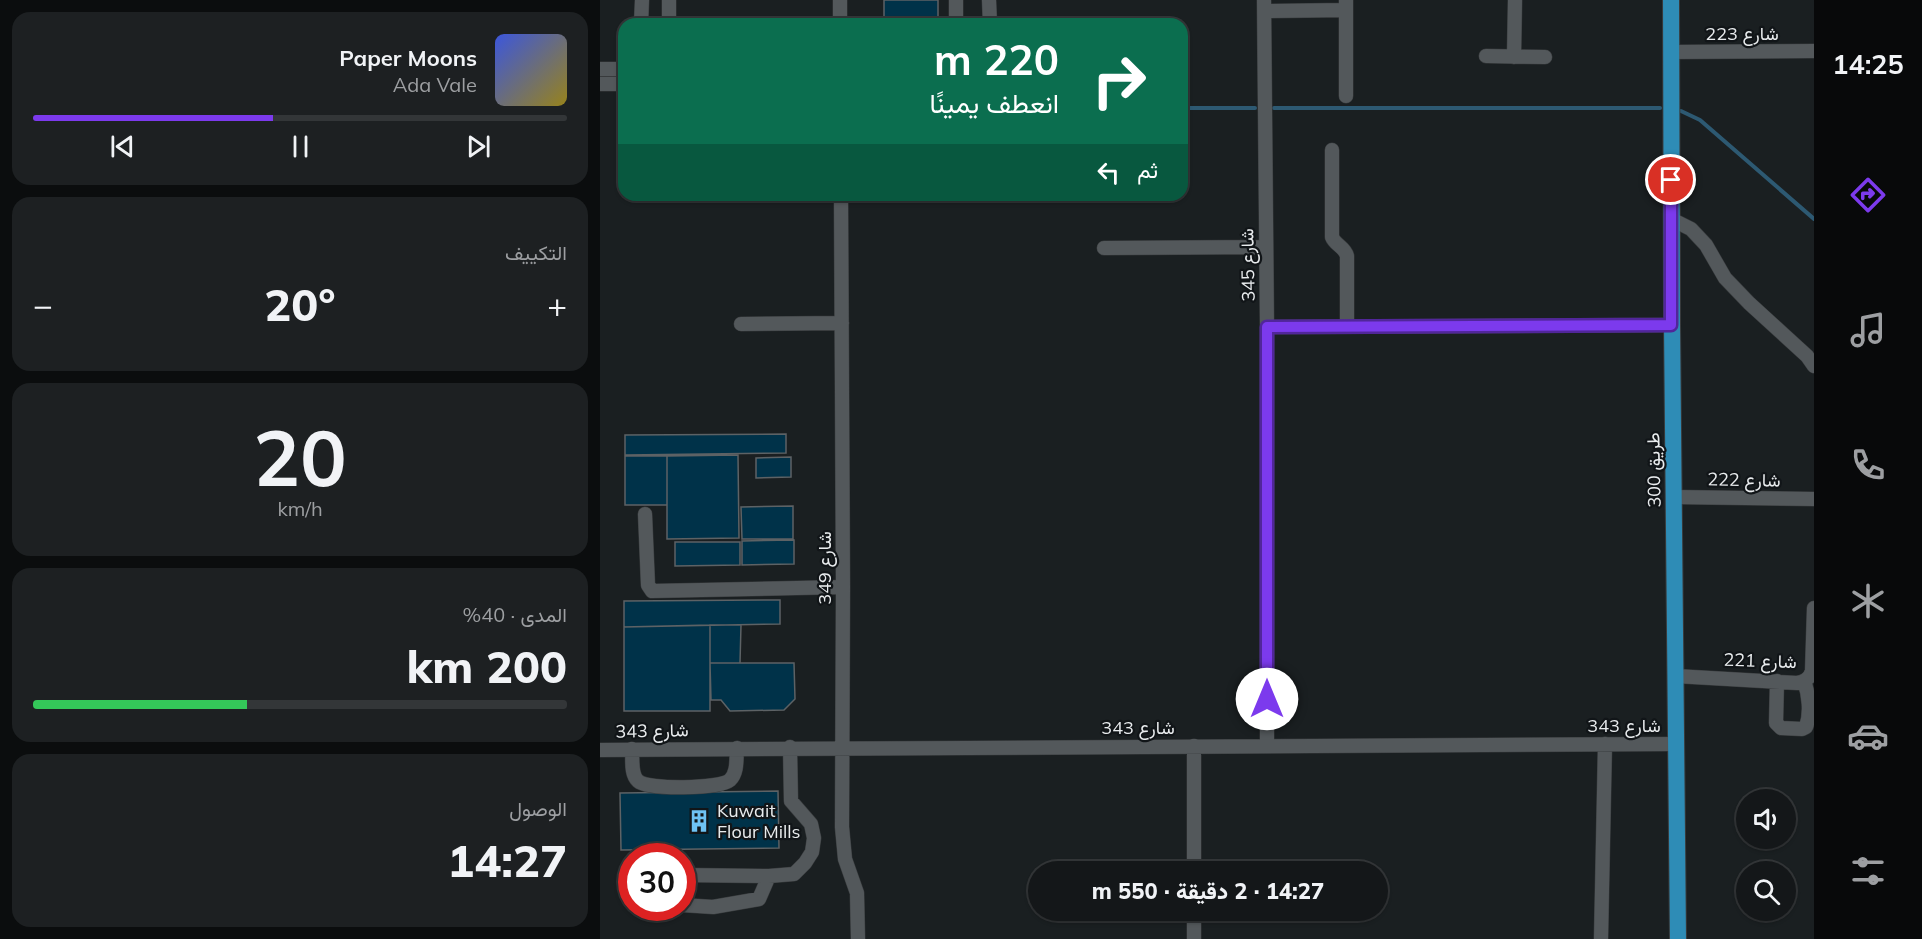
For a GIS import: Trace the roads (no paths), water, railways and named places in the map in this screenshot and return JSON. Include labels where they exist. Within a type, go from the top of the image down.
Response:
[{"type":"main road","name":"طريق 300","points":[[1671,0],[1671,325],[1677,939]]},
{"type":"street","points":[[641,18],[642,0]]},
{"type":"street","points":[[669,0],[669,18]]},
{"type":"street","points":[[840,0],[840,18]]},
{"type":"street","points":[[956,0],[956,18]]},
{"type":"street","points":[[989,0],[990,18]]},
{"type":"street","points":[[1514,57],[1515,0]]},
{"type":"street","points":[[1264,6],[1346,5],[1346,96]]},
{"type":"street","name":"شارع 345","points":[[1264,6],[1267,746]]},
{"type":"street","name":"شارع 223","points":[[1671,52],[1814,51]]},
{"type":"street","points":[[1486,57],[1545,57]]},
{"type":"street","points":[[600,69],[618,69]]},
{"type":"street","points":[[600,84],[618,84]]},
{"type":"street","points":[[1332,150],[1332,237],[1347,256],[1347,327]]},
{"type":"street","name":"شارع 349","points":[[841,201],[842,827],[845,859],[857,893],[858,939]]},
{"type":"street","points":[[1671,219],[1691,229],[1706,245],[1725,278],[1808,356],[1814,366]]},
{"type":"street","points":[[1104,249],[1266,247]]},
{"type":"street","points":[[741,324],[842,323]]},
{"type":"street","points":[[1267,327],[1671,325]]},
{"type":"street","name":"شارع 222","points":[[1674,496],[1814,499]]},
{"type":"street","points":[[645,514],[648,585],[654,591],[843,587]]},
{"type":"street","name":"شارع 221","points":[[1675,676],[1804,681],[1812,671],[1814,608]]},
{"type":"street","points":[[1777,681],[1776,723],[1781,729],[1800,729],[1804,728],[1808,722],[1808,698],[1804,681]]},
{"type":"street","points":[[1601,939],[1605,744]]},
{"type":"street","name":"شارع 343","points":[[600,750],[790,747],[1676,744]]},
{"type":"street","points":[[1194,746],[1194,861]]},
{"type":"street","points":[[696,875],[794,874],[805,864],[812,852],[814,838],[811,824],[791,801],[790,747]]},
{"type":"street","points":[[632,749],[633,770],[638,781],[654,787],[717,786],[728,782],[735,772],[737,748]]},
{"type":"street","points":[[696,906],[713,907],[759,900],[769,876]]},
{"type":"street","points":[[1194,921],[1194,939]]},
{"type":"waterway","points":[[1188,108],[1255,108]]},
{"type":"waterway","points":[[1274,108],[1660,108]]},
{"type":"waterway","points":[[1681,111],[1700,120],[1814,219]]},
{"type":"place","name":"Kuwait Flour Mills","points":[[699,821]]}]
